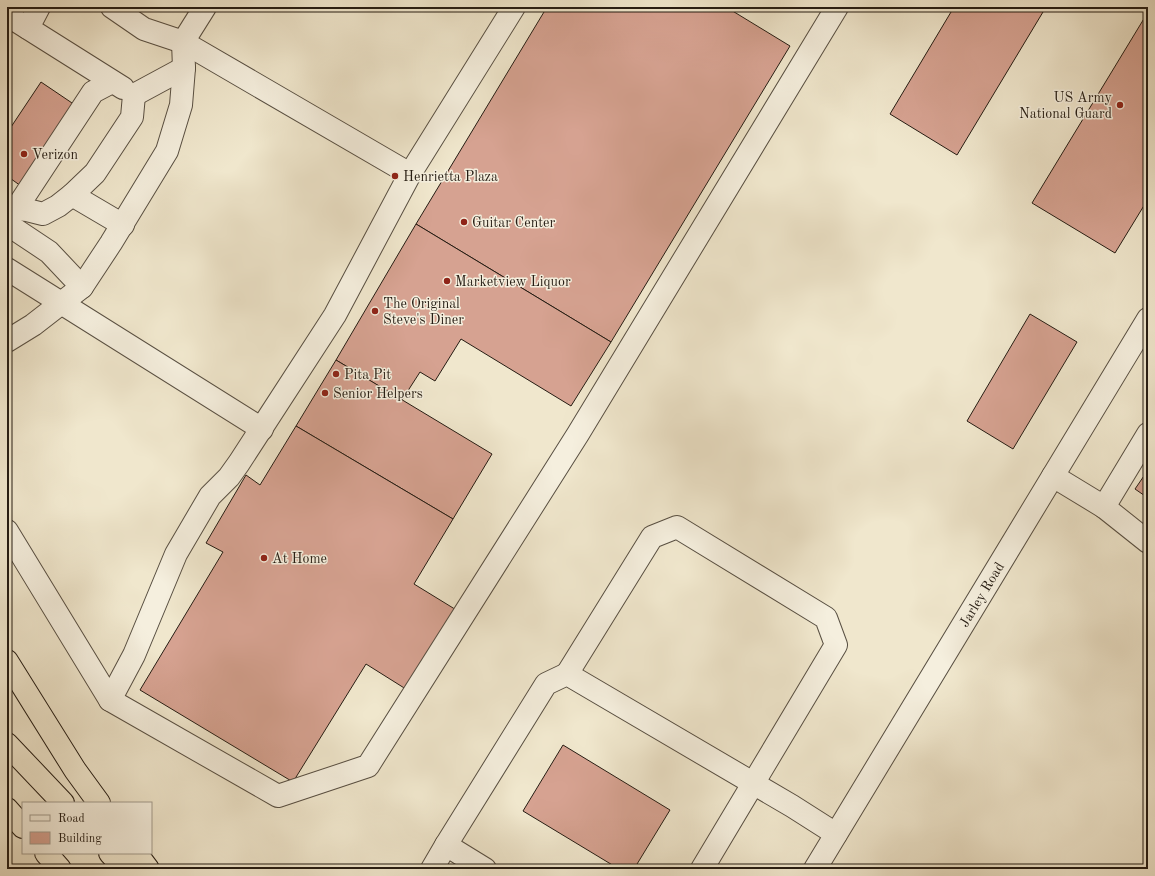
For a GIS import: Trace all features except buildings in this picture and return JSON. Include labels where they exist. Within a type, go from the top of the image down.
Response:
[{"type":"highway","points":[[7,661],[75,770],[98,802]]},
{"type":"highway","points":[[7,744],[62,802]]},
{"type":"highway","points":[[7,809],[22,826]]},
{"type":"highway","points":[[47,854],[60,869]]},
{"type":"highway","points":[[111,854],[125,869]]},
{"type":"highway","points":[[137,854],[148,869]]},
{"type":"street","points":[[28,28],[39,7]]},
{"type":"street","points":[[112,7],[144,29],[182,42],[410,174]]},
{"type":"street","points":[[7,341],[61,304],[82,287],[167,151],[181,105],[184,68],[182,42],[205,7]]},
{"type":"street","points":[[110,700],[134,656],[176,554],[194,523],[210,496],[229,477],[262,429],[335,315],[410,174],[514,7]]},
{"type":"street","points":[[7,531],[110,700],[278,796],[368,766],[578,434],[837,7]]},
{"type":"street","points":[[7,15],[134,95]]},
{"type":"street","points":[[134,95],[184,68]]},
{"type":"street","points":[[10,214],[93,92],[112,82]]},
{"type":"street","points":[[10,214],[43,214],[58,206],[72,195],[95,173],[132,117],[134,95]]},
{"type":"street","points":[[72,195],[122,225]]},
{"type":"street","points":[[10,214],[82,287]]},
{"type":"street","points":[[7,269],[262,429]]},
{"type":"street","name":"Jarley Road","points":[[815,869],[1148,320]]},
{"type":"street","points":[[1104,507],[1148,434]]},
{"type":"street","points":[[1053,476],[1104,507],[1148,542]]},
{"type":"street","points":[[432,869],[546,684],[567,674],[652,537],[677,527],[826,618],[836,645],[702,869]]},
{"type":"street","points":[[567,674],[836,834]]},
{"type":"street","points":[[446,845],[485,869]]},
{"type":"place","name":"US Army National Guard","points":[[1120,105]]},
{"type":"place","name":"Verizon","points":[[24,154]]},
{"type":"place","name":"Henrietta Plaza","points":[[395,176]]},
{"type":"place","name":"Guitar Center","points":[[464,222]]},
{"type":"place","name":"Marketview Liquor","points":[[447,281]]},
{"type":"place","name":"The Original Steve's Diner","points":[[375,311]]},
{"type":"place","name":"Pita Pit","points":[[336,374]]},
{"type":"place","name":"Senior Helpers","points":[[325,393]]},
{"type":"place","name":"At Home","points":[[264,558]]}]
